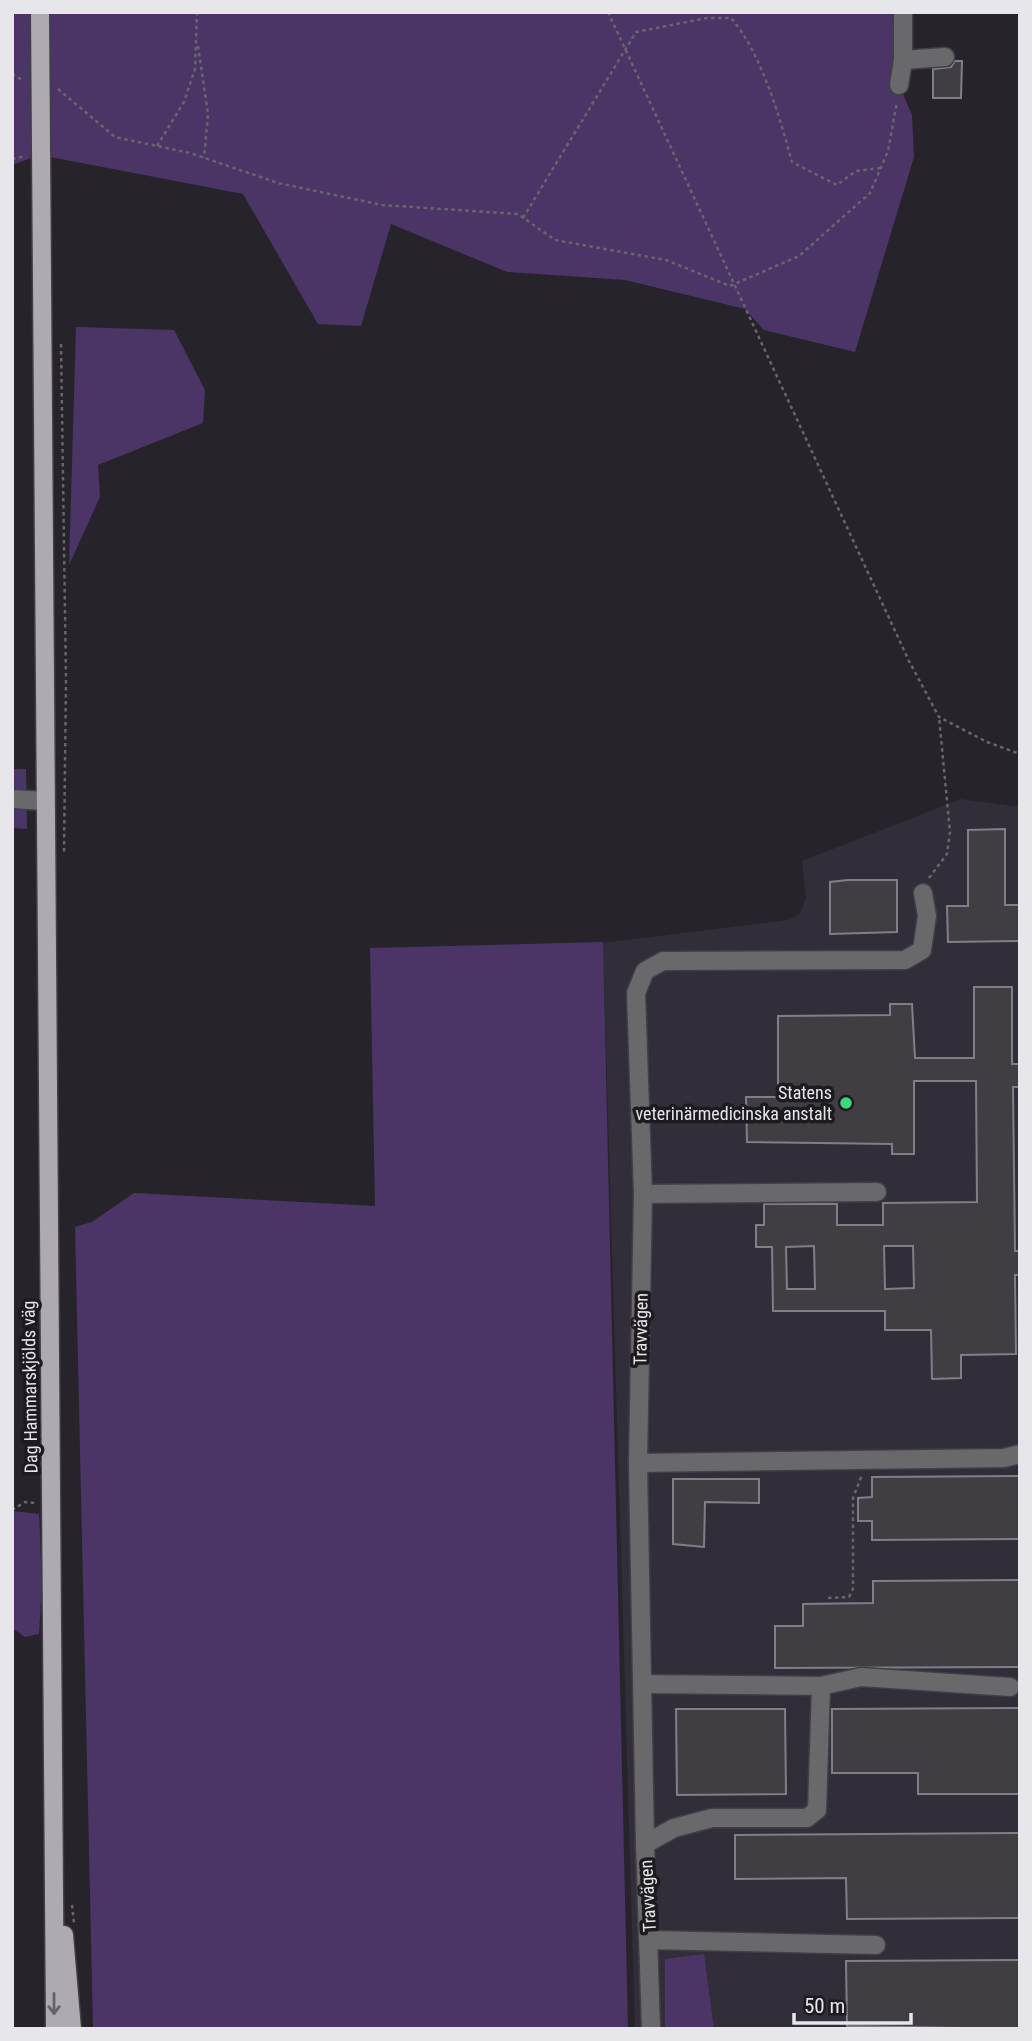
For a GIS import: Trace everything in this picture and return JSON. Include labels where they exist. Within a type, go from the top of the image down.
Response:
[{"type":"main road","name":"Dag Hammarskjölds väg","points":[[40,12],[55,2029]]},
{"type":"main road","name":"Dag Hammarskjölds väg","points":[[53,1838],[72,2029]]},
{"type":"street","points":[[899,85],[903,60],[903,12]]},
{"type":"street","points":[[903,60],[945,57]]},
{"type":"street","points":[[12,799],[45,802]]},
{"type":"street","name":"Travvägen","points":[[651,2029],[638,1463],[643,1194],[636,993],[646,971],[663,961],[905,960],[922,950],[927,916],[923,894]]},
{"type":"street","points":[[643,1194],[877,1192]]},
{"type":"street","points":[[638,1463],[1004,1458],[1020,1454]]},
{"type":"street","points":[[643,1684],[821,1686],[861,1677],[1010,1687]]},
{"type":"street","points":[[645,1844],[674,1828],[712,1818],[807,1818],[817,1810],[821,1686]]},
{"type":"street","points":[[650,1940],[876,1945]]},
{"type":"path","points":[[197,12],[198,45],[208,114],[204,158]]},
{"type":"path","points":[[608,12],[909,661],[939,717],[950,832],[947,853],[929,877],[923,894]]},
{"type":"path","points":[[523,218],[636,32],[707,18],[731,18],[747,36],[780,117],[792,162],[837,186],[856,171],[881,168]]},
{"type":"path","points":[[156,147],[184,102],[195,69],[198,45]]},
{"type":"path","points":[[58,89],[115,137],[204,158],[278,183],[382,205],[505,213],[523,218],[555,240],[666,260],[730,286],[799,256],[870,193],[888,151],[899,85]]},
{"type":"path","points":[[939,717],[987,742],[1020,754]]},
{"type":"path","points":[[828,1598],[849,1597],[853,1589],[853,1498],[870,1459]]},
{"type":"path","points":[[12,1510],[25,1502],[52,1504]]},
{"type":"shaded area","points":[[12,12],[892,12],[899,85],[912,115],[914,157],[855,352],[764,330],[745,309],[625,280],[507,272],[391,224],[361,326],[318,324],[243,194],[40,155],[12,165]]},
{"type":"shaded area","points":[[76,327],[174,330],[205,390],[203,423],[98,465],[100,497],[69,565]]},
{"type":"shaded area","points":[[12,769],[26,769],[27,829],[12,828]]},
{"type":"shaded area","points":[[961,799],[1020,807],[1020,2029],[635,2029],[603,943],[788,920],[800,914],[806,898],[802,861]]},
{"type":"shaded area","points":[[603,942],[628,2029],[93,2029],[75,1227],[92,1222],[134,1193],[375,1206],[370,948]]},
{"type":"shaded area","points":[[12,1511],[39,1514],[42,1583],[39,1634],[25,1637],[12,1628]]},
{"type":"shaded area","points":[[704,1954],[714,2029],[665,2029],[665,1959]]},
{"type":"building","points":[[955,61],[962,61],[961,98],[933,98],[933,69],[951,67]]},
{"type":"building","points":[[1005,829],[1005,905],[1020,905],[1020,941],[948,942],[947,906],[968,906],[968,830]]},
{"type":"building","points":[[897,880],[897,932],[830,934],[830,882]]},
{"type":"building","name":"Statens veterinärmedicinska anstalt","points":[[974,987],[1012,987],[1012,1064],[1020,1064],[1020,1087],[1013,1087],[1015,1251],[1020,1251],[1020,1275],[1015,1275],[1016,1354],[961,1355],[961,1378],[932,1379],[931,1330],[885,1330],[885,1311],[773,1311],[772,1247],[756,1247],[756,1225],[764,1225],[764,1204],[837,1204],[837,1225],[883,1225],[883,1203],[977,1202],[976,1081],[914,1081],[914,1154],[892,1154],[892,1144],[747,1142],[746,1097],[778,1097],[778,1016],[890,1015],[890,1004],[912,1004],[915,1058],[974,1058]],"holes":[[[814,1246],[815,1289],[787,1289],[786,1247]],[[884,1246],[913,1246],[914,1288],[885,1289]]]},
{"type":"building","points":[[1020,1476],[1020,1539],[872,1540],[872,1521],[858,1521],[858,1498],[872,1497],[872,1477]]},
{"type":"building","points":[[673,1479],[759,1479],[759,1503],[705,1502],[704,1547],[673,1544]]},
{"type":"building","points":[[1020,1580],[1020,1667],[775,1668],[775,1626],[803,1626],[803,1604],[873,1603],[873,1581]]},
{"type":"building","points":[[1020,1708],[1020,1794],[918,1794],[918,1773],[832,1773],[832,1709]]},
{"type":"building","points":[[676,1709],[785,1709],[786,1794],[677,1795]]},
{"type":"building","points":[[1020,1833],[1020,1918],[847,1919],[846,1878],[735,1879],[735,1835]]},
{"type":"building","points":[[1020,1960],[1020,2029],[847,2026],[846,1961]]},
{"type":"place","name":"Statens veterinärmedicinska anstalt","points":[[846,1103]]}]
